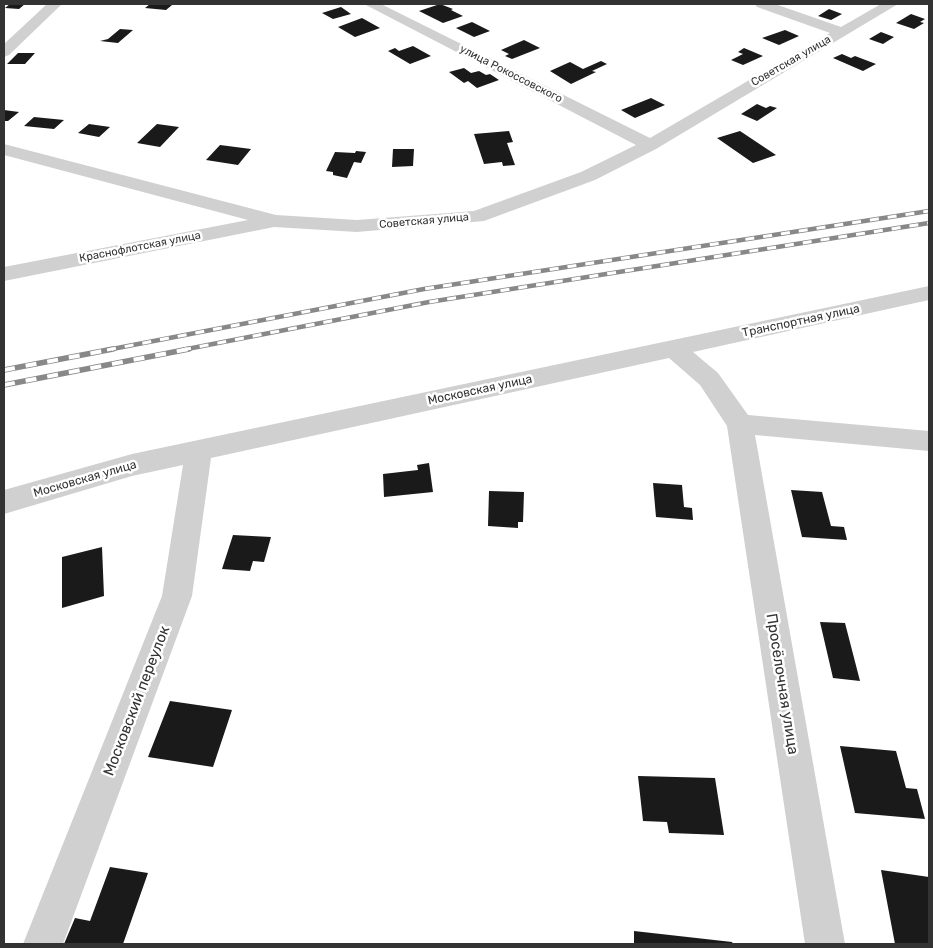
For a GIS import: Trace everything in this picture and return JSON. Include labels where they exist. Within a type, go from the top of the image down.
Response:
[{"type":"street","points":[[4,52],[55,4]]},
{"type":"street","name":"улица Рокоссовского","points":[[372,4],[650,145]]},
{"type":"street","points":[[762,4],[841,32]]},
{"type":"street","name":"Советская улица","points":[[4,149],[275,221],[357,226],[477,217],[588,176],[650,145],[891,4]]},
{"type":"street","name":"Краснофлотская улица","points":[[4,274],[275,221]]},
{"type":"street","name":"Транспортная улица","points":[[674,349],[929,293]]},
{"type":"street","points":[[674,349],[709,379],[740,424],[929,441]]},
{"type":"street","name":"Московская улица","points":[[4,502],[132,465],[674,349]]},
{"type":"street","name":"Просёлочная улица","points":[[740,424],[825,944]]},
{"type":"street","name":"Московский переулок","points":[[44,944],[177,596],[199,450]]},
{"type":"building","points":[[10,4],[25,4],[19,9],[5,8]]},
{"type":"building","points":[[150,4],[172,5],[166,10],[145,8]]},
{"type":"building","points":[[440,4],[453,9],[451,10],[463,16],[443,23],[419,11]]},
{"type":"building","points":[[341,7],[351,14],[333,19],[322,13]]},
{"type":"building","points":[[829,9],[842,14],[831,20],[818,16]]},
{"type":"building","points":[[911,14],[925,19],[920,22],[924,23],[914,29],[896,23]]},
{"type":"building","points":[[362,18],[380,28],[355,37],[338,27]]},
{"type":"building","points":[[472,22],[490,31],[474,37],[456,28]]},
{"type":"building","points":[[120,29],[133,30],[118,43],[100,41],[108,39]]},
{"type":"building","points":[[785,30],[799,36],[779,45],[762,38]]},
{"type":"building","points":[[881,32],[894,37],[883,44],[869,39]]},
{"type":"building","points":[[524,40],[540,48],[512,59],[505,56],[509,54],[501,50]]},
{"type":"building","points":[[413,46],[431,56],[410,64],[388,51],[395,48],[399,51]]},
{"type":"building","points":[[744,48],[763,56],[743,65],[731,60],[743,54],[738,52]]},
{"type":"building","points":[[18,53],[35,53],[25,64],[7,64]]},
{"type":"building","points":[[842,54],[851,58],[855,56],[876,64],[863,71],[833,58]]},
{"type":"building","points":[[601,61],[607,64],[592,71],[596,72],[571,84],[550,71],[570,62],[583,69]]},
{"type":"building","points":[[464,68],[471,73],[479,71],[486,75],[490,74],[499,80],[477,88],[468,81],[464,83],[449,72]]},
{"type":"building","points":[[651,98],[665,105],[635,118],[621,110]]},
{"type":"building","points":[[757,104],[766,108],[770,106],[777,108],[757,121],[741,114]]},
{"type":"building","points":[[4,110],[19,112],[8,121],[4,121]]},
{"type":"building","points":[[34,117],[64,120],[54,129],[24,126]]},
{"type":"building","points":[[89,124],[110,127],[99,137],[78,133]]},
{"type":"building","points":[[157,124],[179,127],[160,147],[137,143]]},
{"type":"building","points":[[509,131],[513,142],[507,143],[515,165],[503,166],[502,162],[484,164],[474,134]]},
{"type":"building","points":[[740,131],[776,155],[753,163],[717,138]]},
{"type":"building","points":[[220,145],[251,149],[238,165],[206,160]]},
{"type":"building","points":[[393,149],[414,149],[413,166],[392,167]]},
{"type":"building","points":[[356,151],[366,152],[361,163],[354,162],[347,178],[333,175],[333,172],[326,171],[335,152],[355,153]]},
{"type":"building","points":[[429,463],[433,492],[384,497],[383,474],[418,470],[417,465]]},
{"type":"building","points":[[653,483],[682,485],[684,507],[692,508],[693,520],[656,517]]},
{"type":"building","points":[[791,490],[822,492],[831,526],[844,527],[847,540],[802,537]]},
{"type":"building","points":[[489,491],[524,492],[523,522],[518,522],[518,528],[488,526]]},
{"type":"building","points":[[233,535],[271,537],[264,562],[253,561],[250,571],[222,569]]},
{"type":"building","points":[[102,547],[104,596],[62,608],[62,557]]},
{"type":"building","points":[[820,622],[845,623],[860,681],[833,678]]},
{"type":"building","points":[[170,701],[232,710],[213,767],[148,757]]},
{"type":"building","points":[[840,746],[896,751],[906,788],[917,789],[925,819],[855,813]]},
{"type":"building","points":[[638,776],[715,778],[724,835],[669,833],[667,822],[643,821]]},
{"type":"building","points":[[110,867],[148,873],[123,944],[64,944],[75,918],[90,921]]},
{"type":"building","points":[[881,870],[929,877],[929,944],[895,944]]},
{"type":"building","points":[[634,931],[732,942],[733,944],[634,944]]},
{"type":"railway","points":[[107,350],[424,289],[929,211]]},
{"type":"railway","points":[[182,350],[429,302],[929,223]]},
{"type":"railway","points":[[4,370],[113,349]]},
{"type":"railway","points":[[4,385],[189,349]]}]
